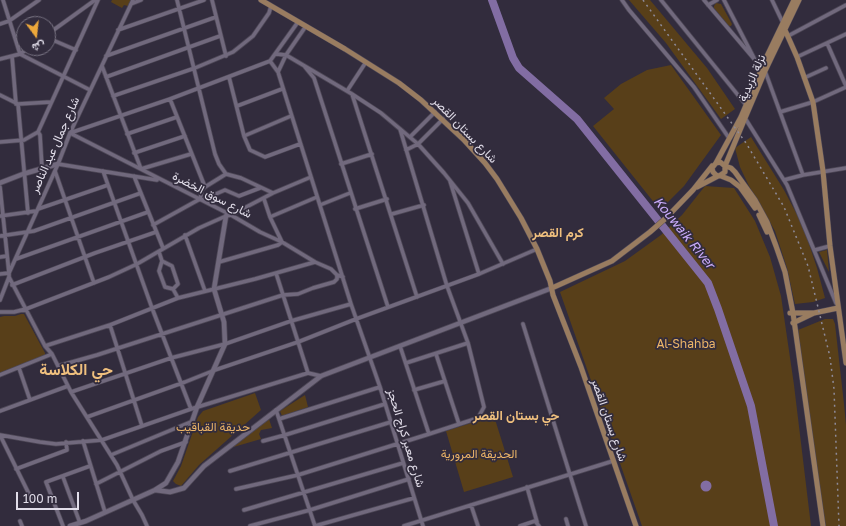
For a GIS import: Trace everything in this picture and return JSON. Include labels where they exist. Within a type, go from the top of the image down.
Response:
[{"type":"main road","name":"شارع بستان القصر","points":[[261,0],[399,83],[443,119],[485,163],[497,179],[521,218],[537,249],[636,526]]},
{"type":"main road","name":"نزلة الزبدية","points":[[693,190],[715,163],[741,117],[794,0]]},
{"type":"main road","name":"نزلة الزبدية","points":[[725,166],[744,118],[799,0]]},
{"type":"main road","points":[[785,30],[797,57],[813,102],[823,171],[830,246],[846,363]]},
{"type":"main road","points":[[792,313],[782,272],[774,247],[764,224],[752,203],[740,187],[726,177],[714,174],[712,170],[715,163],[720,162],[731,168],[755,200],[767,222],[785,272],[792,313],[819,526]]},
{"type":"main road","points":[[552,288],[612,260],[650,232],[693,190],[725,172],[725,166]]},
{"type":"main road","points":[[792,313],[814,313],[838,308]]},
{"type":"main road","points":[[793,323],[814,313]]},
{"type":"main road","points":[[793,323],[822,526]]},
{"type":"street","points":[[3,0],[16,42]]},
{"type":"street","points":[[0,24],[9,21],[39,0]]},
{"type":"street","points":[[56,28],[96,0]]},
{"type":"street","points":[[0,142],[21,140],[38,132],[76,50],[96,0]]},
{"type":"street","points":[[132,2],[141,0]]},
{"type":"street","points":[[178,0],[215,154],[219,164],[226,174],[241,178],[273,194]]},
{"type":"street","points":[[118,30],[204,0]]},
{"type":"street","points":[[212,0],[226,56]]},
{"type":"street","points":[[622,0],[694,87],[729,138]]},
{"type":"street","points":[[661,0],[746,105]]},
{"type":"street","points":[[704,0],[755,60],[764,65]]},
{"type":"street","points":[[708,4],[717,0]]},
{"type":"street","points":[[724,0],[755,60]]},
{"type":"street","points":[[772,0],[783,23]]},
{"type":"street","name":"شارع جمال عبد الناصر","points":[[0,300],[9,275],[58,164],[70,133],[132,2]]},
{"type":"street","points":[[788,36],[846,5]]},
{"type":"street","points":[[113,96],[226,56],[242,46],[253,36],[269,13],[271,6]]},
{"type":"street","points":[[106,56],[216,17]]},
{"type":"street","points":[[70,133],[170,99],[270,61],[298,22]]},
{"type":"street","points":[[270,61],[278,72],[286,56],[306,26]]},
{"type":"street","points":[[797,57],[846,34]]},
{"type":"street","points":[[106,77],[220,36]]},
{"type":"street","points":[[56,41],[76,50]]},
{"type":"street","points":[[780,112],[813,102],[846,87],[827,43]]},
{"type":"street","points":[[276,54],[286,56],[352,94],[381,113],[418,144],[449,178],[468,203],[503,264]]},
{"type":"street","points":[[0,59],[16,55]]},
{"type":"street","points":[[12,56],[28,212]]},
{"type":"street","points":[[24,56],[90,90]]},
{"type":"street","points":[[347,91],[366,62]]},
{"type":"street","points":[[102,66],[141,169],[191,154]]},
{"type":"street","points":[[304,66],[314,78],[355,209],[388,307]]},
{"type":"street","points":[[804,78],[826,68]]},
{"type":"street","points":[[765,71],[803,175]]},
{"type":"street","name":"شارع معبر كراج الحجز","points":[[278,72],[282,89],[368,357],[380,387],[423,526]]},
{"type":"street","points":[[229,77],[244,136],[250,150],[265,157],[300,144]]},
{"type":"street","points":[[237,106],[282,89]]},
{"type":"street","points":[[352,94],[392,214],[417,297]]},
{"type":"street","points":[[0,95],[17,104],[51,102]]},
{"type":"street","points":[[170,99],[205,187]]},
{"type":"street","points":[[410,137],[435,112]]},
{"type":"street","points":[[244,136],[291,116]]},
{"type":"street","points":[[127,134],[177,117]]},
{"type":"street","points":[[744,118],[784,180],[815,250],[838,308]]},
{"type":"street","points":[[406,150],[418,144],[443,119]]},
{"type":"street","points":[[236,489],[298,475],[478,418],[484,407],[468,343],[448,286],[400,129]]},
{"type":"street","points":[[38,132],[40,135],[42,168]]},
{"type":"street","name":"شارع سوق الخضرة","points":[[70,133],[282,242],[315,262],[330,269],[337,275],[343,277]]},
{"type":"street","points":[[134,153],[185,136]]},
{"type":"street","points":[[341,164],[372,154]]},
{"type":"street","points":[[0,183],[23,174],[58,164],[162,181]]},
{"type":"street","points":[[784,180],[823,171],[846,168]]},
{"type":"street","points":[[55,170],[94,283]]},
{"type":"street","points":[[103,171],[152,308],[191,409]]},
{"type":"street","points":[[201,200],[202,190],[226,174]]},
{"type":"street","points":[[134,176],[163,248]]},
{"type":"street","points":[[0,312],[14,312],[26,309],[94,283],[137,264],[185,235],[311,178]]},
{"type":"street","points":[[449,178],[479,274]]},
{"type":"street","points":[[2,216],[37,210],[108,185]]},
{"type":"street","points":[[0,187],[9,275],[12,285],[45,346],[52,354],[71,392],[111,455],[142,515],[146,526]]},
{"type":"street","points":[[153,225],[201,200],[225,190],[239,196],[260,188]]},
{"type":"street","points":[[0,236],[28,233],[114,204],[141,193]]},
{"type":"street","points":[[320,205],[350,193]]},
{"type":"street","points":[[270,217],[317,197]]},
{"type":"street","points":[[218,262],[278,245],[282,242],[270,217],[264,199]]},
{"type":"street","points":[[355,209],[387,199]]},
{"type":"street","points":[[392,214],[424,205]]},
{"type":"street","points":[[16,259],[148,212]]},
{"type":"street","points":[[70,526],[155,490],[166,483],[178,462],[197,407],[215,370],[225,344],[224,322],[214,289],[228,215]]},
{"type":"street","points":[[12,285],[156,232]]},
{"type":"street","points":[[185,235],[205,291]]},
{"type":"street","points":[[815,250],[830,246]]},
{"type":"street","points":[[87,417],[215,370],[298,342],[388,307],[448,286],[537,249]]},
{"type":"street","points":[[159,252],[162,261],[159,271],[165,287],[173,289],[178,298]]},
{"type":"street","points":[[0,257],[7,256]]},
{"type":"street","points":[[162,261],[172,266],[178,284],[173,289]]},
{"type":"street","points":[[45,346],[110,325],[178,298],[315,262]]},
{"type":"street","points":[[276,273],[308,373]]},
{"type":"street","points":[[0,274],[9,275]]},
{"type":"street","points":[[58,366],[283,295],[298,294],[312,288],[334,282],[337,279],[337,275]]},
{"type":"street","points":[[155,490],[170,492],[184,488],[204,466],[321,376],[552,288]]},
{"type":"street","points":[[71,392],[171,358],[225,344],[291,321],[351,304]]},
{"type":"street","points":[[523,324],[586,526]]},
{"type":"street","points":[[110,325],[116,348],[142,426]]},
{"type":"street","points":[[406,363],[468,343]]},
{"type":"street","points":[[400,346],[429,434]]},
{"type":"street","points":[[0,376],[52,354]]},
{"type":"street","points":[[436,354],[459,424]]},
{"type":"street","points":[[19,368],[30,400]]},
{"type":"street","points":[[0,435],[56,444],[102,440],[197,407],[308,373],[321,376]]},
{"type":"street","points":[[414,390],[445,381]]},
{"type":"street","points":[[0,411],[68,386]]},
{"type":"street","points":[[279,419],[380,387]]},
{"type":"street","points":[[263,440],[285,435],[385,404]]},
{"type":"street","points":[[276,410],[315,526],[414,498]]},
{"type":"street","points":[[111,455],[193,421]]},
{"type":"street","points":[[230,471],[391,422]]},
{"type":"street","points":[[0,435],[31,498]]},
{"type":"street","points":[[82,441],[105,512]]},
{"type":"street","points":[[16,469],[67,450],[66,442]]},
{"type":"street","points":[[96,484],[161,451],[186,442]]},
{"type":"street","points":[[404,526],[613,461]]},
{"type":"street","points":[[244,510],[403,463]]},
{"type":"street","points":[[63,526],[46,482],[90,466]]},
{"type":"street","points":[[63,477],[80,523]]},
{"type":"street","points":[[250,526],[310,510],[408,479]]},
{"type":"street","points":[[527,488],[538,524]]},
{"type":"street","points":[[472,505],[478,526]]},
{"type":"street","points":[[566,519],[568,526]]},
{"type":"street","points":[[20,521],[22,526]]},
{"type":"street","points":[[520,526],[535,521],[538,524]]},
{"type":"green space","points":[[112,0],[131,0],[128,6],[124,5],[122,8],[111,2]]},
{"type":"green space","points":[[629,0],[650,0],[707,68],[735,109],[721,119],[666,43]]},
{"type":"green space","points":[[716,3],[721,4],[732,24],[731,26],[729,26],[714,8]]},
{"type":"green space","points":[[671,65],[721,135],[684,186],[660,210],[593,126],[614,109],[604,98],[621,84],[647,70]]},
{"type":"green space","points":[[751,137],[784,190],[803,226],[825,298],[813,302],[795,304],[787,268],[775,231],[749,186],[740,167],[735,148]]},
{"type":"green space","name":"Al-Shahba","points":[[705,186],[734,188],[755,221],[770,257],[781,296],[794,385],[811,526],[642,526],[560,292],[625,261],[661,235],[682,215]]},
{"type":"green space","points":[[827,250],[829,272],[819,252]]},
{"type":"green space","points":[[24,314],[45,353],[45,356],[0,373],[0,317]]},
{"type":"green space","points":[[825,319],[833,319],[835,324],[844,404],[846,425],[846,526],[825,526],[798,330]]},
{"type":"green space","name":"حديقة القباقيب","points":[[255,393],[261,410],[199,465],[181,486],[176,484],[173,481],[181,466],[198,417],[203,411]]},
{"type":"green space","name":"حديقة القباقيب","points":[[305,395],[308,407],[282,416],[280,411]]},
{"type":"green space","name":"الحديقة المرورية","points":[[494,416],[513,477],[464,492],[446,431]]},
{"type":"green space","points":[[269,419],[272,428],[261,430],[259,434],[261,439],[230,448]]},
{"type":"shaded area","points":[[706,480],[710,482],[712,486],[710,490],[706,492],[702,490],[700,486],[702,482]]},
{"type":"waterway","name":"Kouwaik River","points":[[492,0],[513,58],[519,68],[577,119],[708,283],[751,406],[774,526]]},
{"type":"railway","points":[[643,0],[746,143],[784,207],[808,266],[830,357],[834,389],[839,526]]},
{"type":"district","name":"كرم القصر","points":[[558,233]]},
{"type":"district","name":"حي الكلاسة","points":[[76,370]]},
{"type":"district","name":"حي بستان القصر","points":[[516,416]]}]
